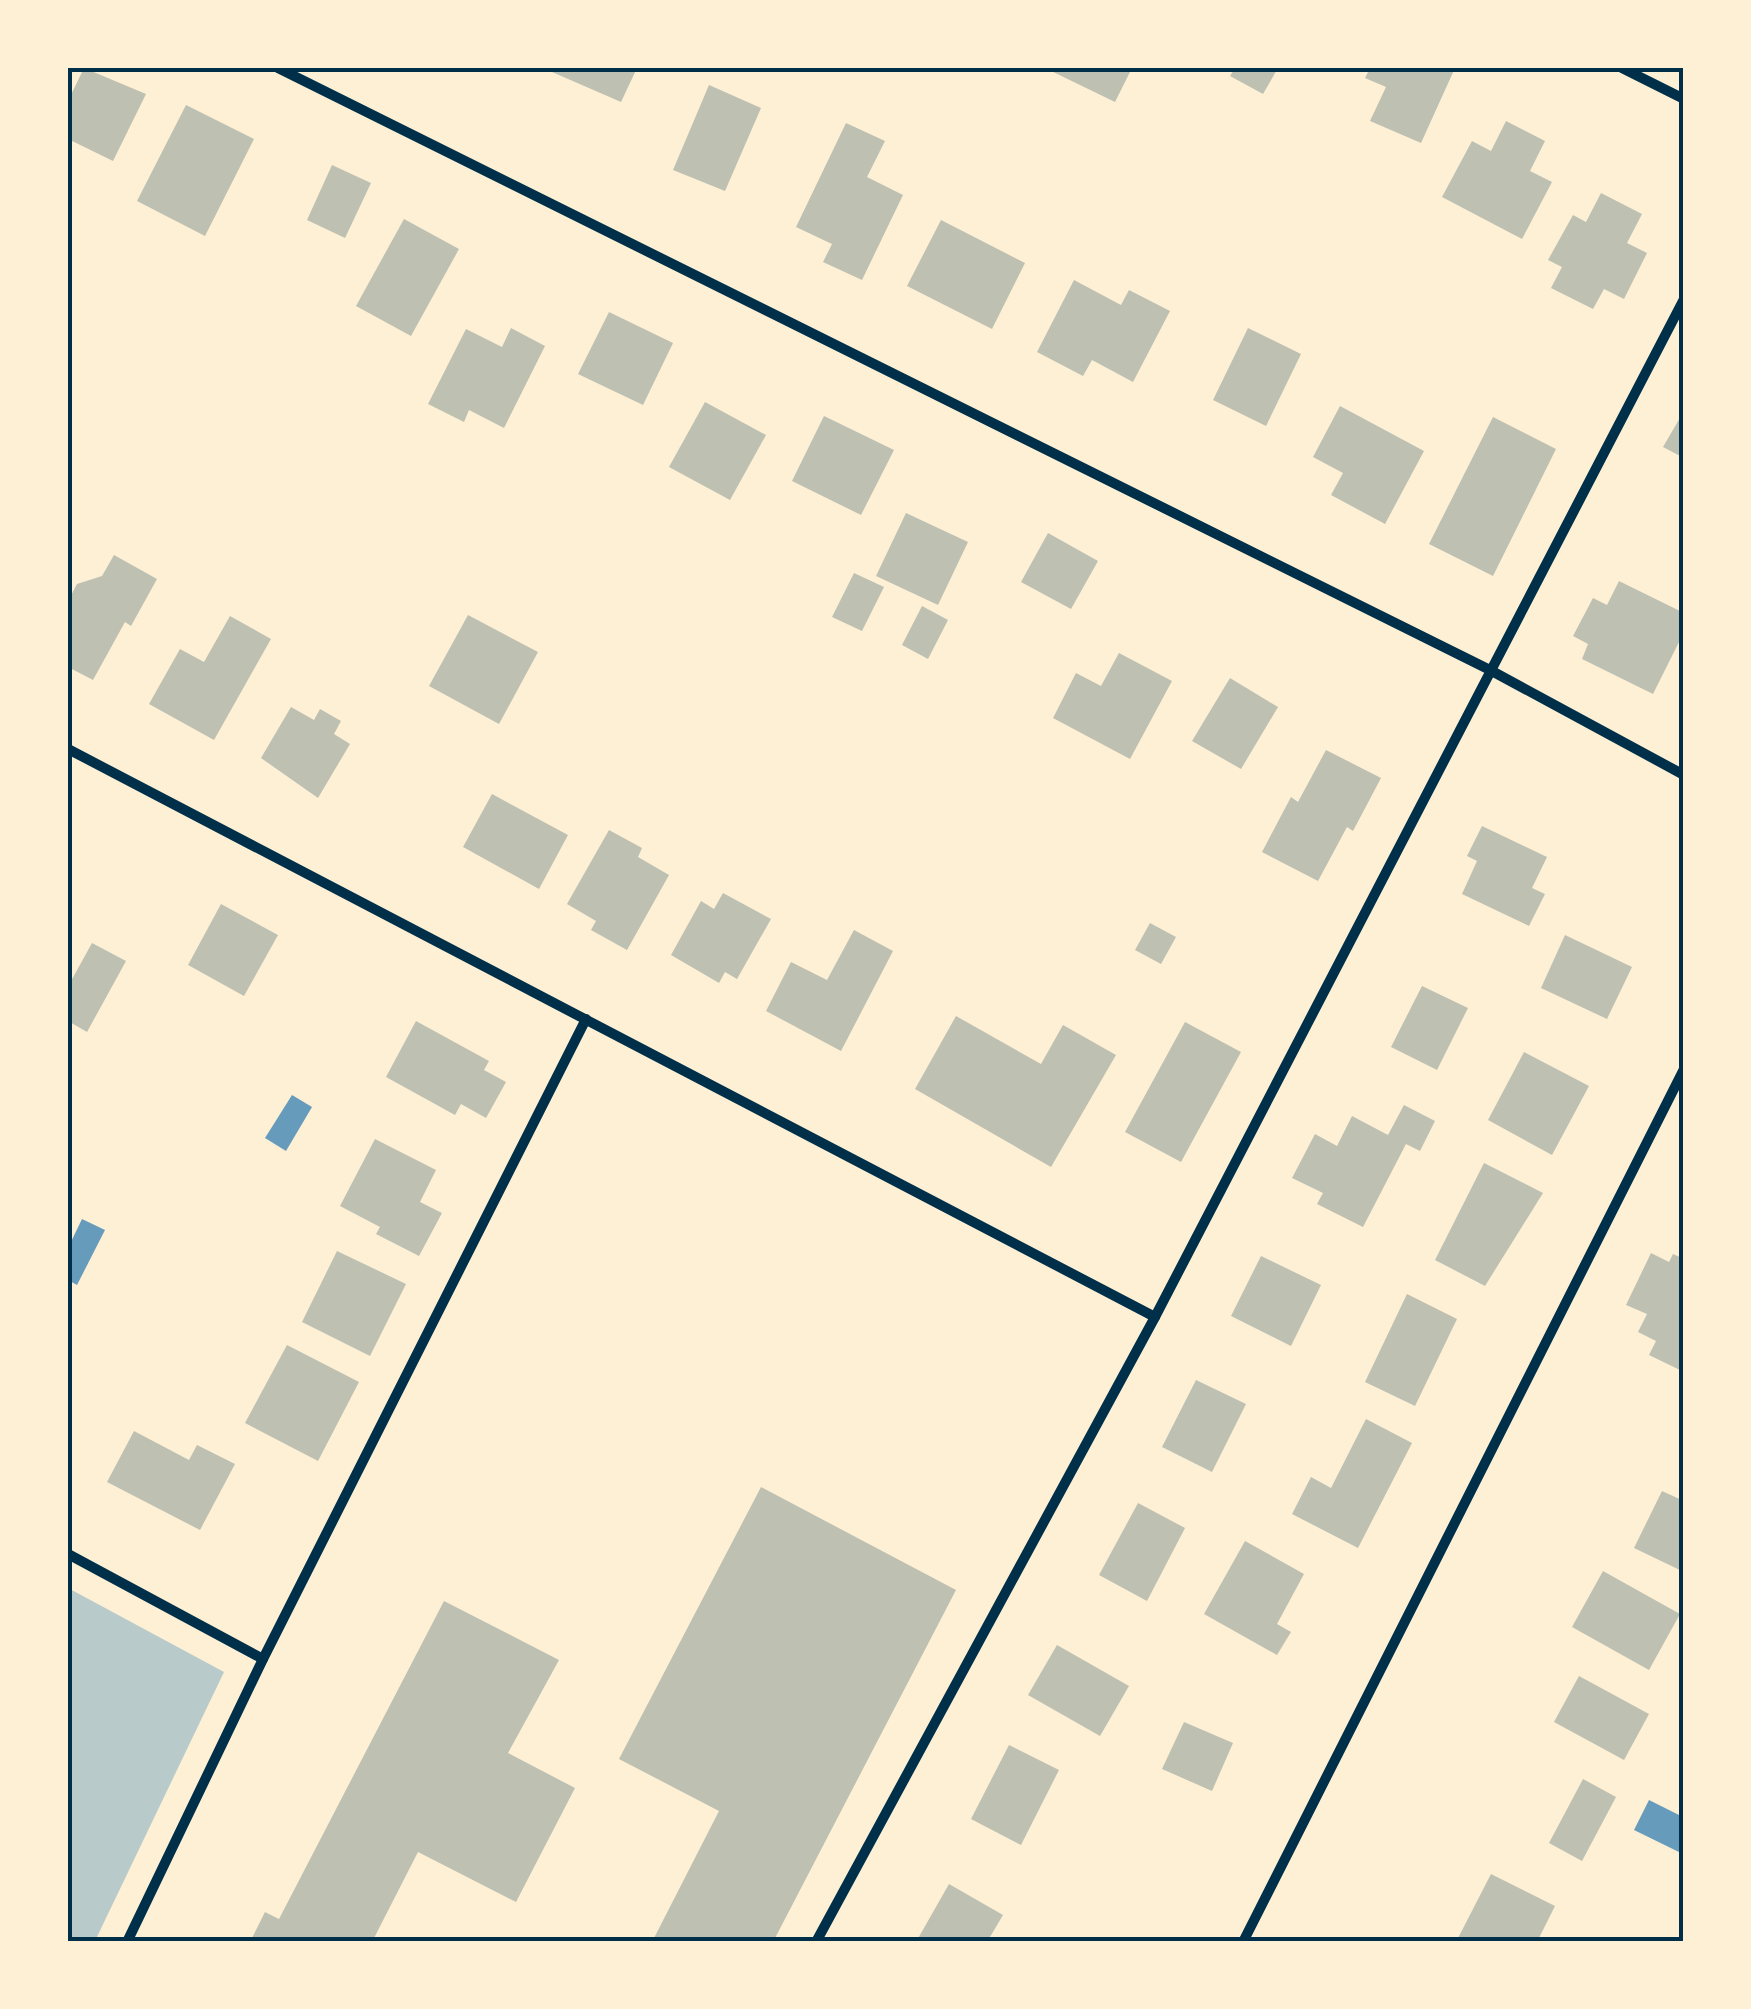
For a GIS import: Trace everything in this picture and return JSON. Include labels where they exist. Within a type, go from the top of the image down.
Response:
[{"type":"street","points":[[278,68],[1490,670],[1684,775]]},
{"type":"street","points":[[1622,68],[1684,99]]},
{"type":"street","points":[[816,1942],[1155,1317],[1684,299]]},
{"type":"street","points":[[68,749],[1155,1317]]},
{"type":"street","points":[[127,1942],[264,1659],[586,1020]]},
{"type":"street","points":[[1243,1942],[1684,1069]]},
{"type":"street","points":[[68,1554],[264,1659]]},
{"type":"shaded area","points":[[68,1588],[224,1672],[95,1941],[68,1941]]},
{"type":"water","points":[[292,1095],[312,1107],[286,1151],[265,1138]]},
{"type":"water","points":[[82,1219],[105,1230],[77,1285],[68,1280],[68,1248]]},
{"type":"water","points":[[1649,1800],[1683,1817],[1683,1854],[1634,1830]]},
{"type":"building","points":[[84,68],[146,94],[113,161],[68,139],[68,101]]},
{"type":"building","points":[[554,68],[637,68],[621,102],[552,72]]},
{"type":"building","points":[[1045,68],[1132,68],[1115,102]]},
{"type":"building","points":[[1235,68],[1278,68],[1263,94],[1230,76]]},
{"type":"building","points":[[1370,68],[1455,68],[1421,143],[1370,121],[1386,87],[1365,78]]},
{"type":"building","points":[[709,85],[761,108],[725,191],[673,170]]},
{"type":"building","points":[[186,105],[254,139],[205,236],[137,201]]},
{"type":"building","points":[[1506,121],[1545,141],[1530,171],[1552,182],[1522,239],[1442,197],[1472,141],[1491,151]]},
{"type":"building","points":[[846,123],[885,141],[867,177],[903,195],[862,280],[823,262],[832,244],[796,227]]},
{"type":"building","points":[[332,165],[371,183],[345,238],[307,220]]},
{"type":"building","points":[[1601,193],[1642,214],[1627,243],[1647,253],[1624,299],[1604,289],[1593,309],[1551,288],[1562,267],[1548,260],[1573,215],[1586,222]]},
{"type":"building","points":[[404,219],[459,249],[411,336],[356,306]]},
{"type":"building","points":[[941,220],[1025,263],[992,329],[907,286]]},
{"type":"building","points":[[1074,280],[1121,305],[1129,290],[1170,311],[1133,382],[1092,360],[1083,376],[1037,352]]},
{"type":"building","points":[[609,312],[673,343],[643,405],[578,374]]},
{"type":"building","points":[[511,328],[545,346],[504,428],[469,410],[464,422],[428,404],[466,329],[502,347]]},
{"type":"building","points":[[1248,328],[1301,354],[1266,426],[1213,400]]},
{"type":"building","points":[[705,402],[766,435],[730,500],[669,467]]},
{"type":"building","points":[[1340,406],[1424,451],[1385,524],[1331,495],[1343,473],[1313,457]]},
{"type":"building","points":[[1684,411],[1684,458],[1663,447]]},
{"type":"building","points":[[824,416],[894,450],[861,515],[792,481]]},
{"type":"building","points":[[1493,417],[1556,449],[1493,576],[1429,544]]},
{"type":"building","points":[[906,513],[968,542],[938,605],[876,576]]},
{"type":"building","points":[[1048,533],[1098,561],[1071,609],[1021,582]]},
{"type":"building","points":[[114,555],[157,579],[131,626],[125,622],[93,680],[68,667],[68,601],[77,584],[102,576]]},
{"type":"building","points":[[854,573],[884,587],[862,631],[832,617]]},
{"type":"building","points":[[1619,581],[1684,613],[1684,632],[1653,694],[1582,659],[1588,644],[1573,636],[1593,598],[1607,605]]},
{"type":"building","points":[[922,606],[948,620],[928,659],[902,645]]},
{"type":"building","points":[[468,615],[538,652],[499,724],[429,686]]},
{"type":"building","points":[[230,616],[271,639],[214,740],[149,704],[180,649],[204,662]]},
{"type":"building","points":[[1119,653],[1172,681],[1130,759],[1053,718],[1076,673],[1101,686]]},
{"type":"building","points":[[1230,678],[1278,707],[1241,769],[1192,741]]},
{"type":"building","points":[[291,707],[314,720],[320,709],[341,721],[334,734],[350,744],[318,798],[261,758]]},
{"type":"building","points":[[1326,750],[1381,778],[1353,831],[1347,827],[1318,881],[1262,852],[1291,797],[1298,802]]},
{"type":"building","points":[[492,794],[568,835],[539,889],[463,847]]},
{"type":"building","points":[[1482,826],[1547,857],[1532,888],[1545,894],[1529,926],[1462,894],[1477,861],[1467,856]]},
{"type":"building","points":[[609,830],[642,848],[638,857],[669,875],[627,950],[591,930],[596,921],[567,904]]},
{"type":"building","points":[[723,893],[771,919],[737,979],[725,972],[719,983],[671,955],[701,901],[714,909]]},
{"type":"building","points":[[221,904],[278,935],[244,996],[188,965]]},
{"type":"building","points":[[1150,923],[1176,937],[1161,964],[1135,950]]},
{"type":"building","points":[[854,930],[893,951],[841,1051],[766,1011],[791,962],[827,980]]},
{"type":"building","points":[[1565,935],[1632,967],[1607,1019],[1541,988]]},
{"type":"building","points":[[92,943],[126,961],[87,1032],[68,1021],[68,979],[71,981]]},
{"type":"building","points":[[1422,986],[1468,1008],[1437,1070],[1391,1047]]},
{"type":"building","points":[[956,1016],[1041,1064],[1063,1025],[1116,1055],[1051,1167],[915,1089]]},
{"type":"building","points":[[416,1021],[489,1061],[484,1070],[506,1082],[486,1118],[461,1104],[455,1115],[386,1077]]},
{"type":"building","points":[[1185,1022],[1241,1052],[1181,1162],[1125,1132]]},
{"type":"building","points":[[1524,1052],[1589,1086],[1552,1155],[1488,1120]]},
{"type":"building","points":[[1404,1105],[1435,1121],[1420,1151],[1406,1144],[1363,1227],[1317,1204],[1323,1193],[1292,1178],[1315,1134],[1337,1146],[1352,1116],[1388,1135]]},
{"type":"building","points":[[375,1139],[436,1170],[420,1202],[442,1213],[419,1256],[376,1234],[380,1227],[340,1206]]},
{"type":"building","points":[[1484,1163],[1543,1193],[1485,1286],[1435,1260]]},
{"type":"building","points":[[337,1251],[406,1284],[370,1356],[302,1322]]},
{"type":"building","points":[[1651,1253],[1669,1262],[1673,1254],[1684,1259],[1684,1372],[1649,1355],[1656,1341],[1638,1332],[1647,1314],[1626,1305]]},
{"type":"building","points":[[1261,1256],[1321,1285],[1291,1346],[1231,1316]]},
{"type":"building","points":[[1407,1294],[1457,1319],[1415,1406],[1365,1382]]},
{"type":"building","points":[[287,1345],[359,1382],[318,1461],[245,1423]]},
{"type":"building","points":[[1196,1380],[1246,1404],[1212,1472],[1162,1447]]},
{"type":"building","points":[[1366,1419],[1412,1443],[1358,1548],[1292,1514],[1311,1477],[1331,1488]]},
{"type":"building","points":[[134,1431],[189,1460],[197,1445],[235,1464],[200,1530],[107,1482]]},
{"type":"building","points":[[761,1487],[956,1590],[773,1942],[652,1942],[719,1811],[619,1759]]},
{"type":"building","points":[[1662,1491],[1684,1501],[1684,1572],[1634,1548]]},
{"type":"building","points":[[1138,1503],[1185,1528],[1147,1601],[1099,1575]]},
{"type":"building","points":[[1245,1541],[1304,1574],[1277,1624],[1291,1632],[1277,1655],[1204,1614]]},
{"type":"building","points":[[1603,1571],[1680,1614],[1649,1670],[1572,1627]]},
{"type":"building","points":[[444,1601],[559,1660],[508,1753],[575,1788],[516,1902],[418,1852],[372,1942],[250,1942],[265,1912],[279,1919]]},
{"type":"building","points":[[1057,1645],[1129,1686],[1100,1736],[1028,1695]]},
{"type":"building","points":[[1579,1676],[1649,1714],[1624,1760],[1554,1722]]},
{"type":"building","points":[[1184,1722],[1233,1743],[1212,1791],[1162,1769]]},
{"type":"building","points":[[1009,1745],[1059,1770],[1021,1845],[971,1819]]},
{"type":"building","points":[[1583,1779],[1616,1797],[1582,1861],[1549,1843]]},
{"type":"building","points":[[1491,1874],[1555,1906],[1537,1942],[1456,1942]]},
{"type":"building","points":[[949,1884],[1003,1915],[987,1942],[916,1942]]}]
